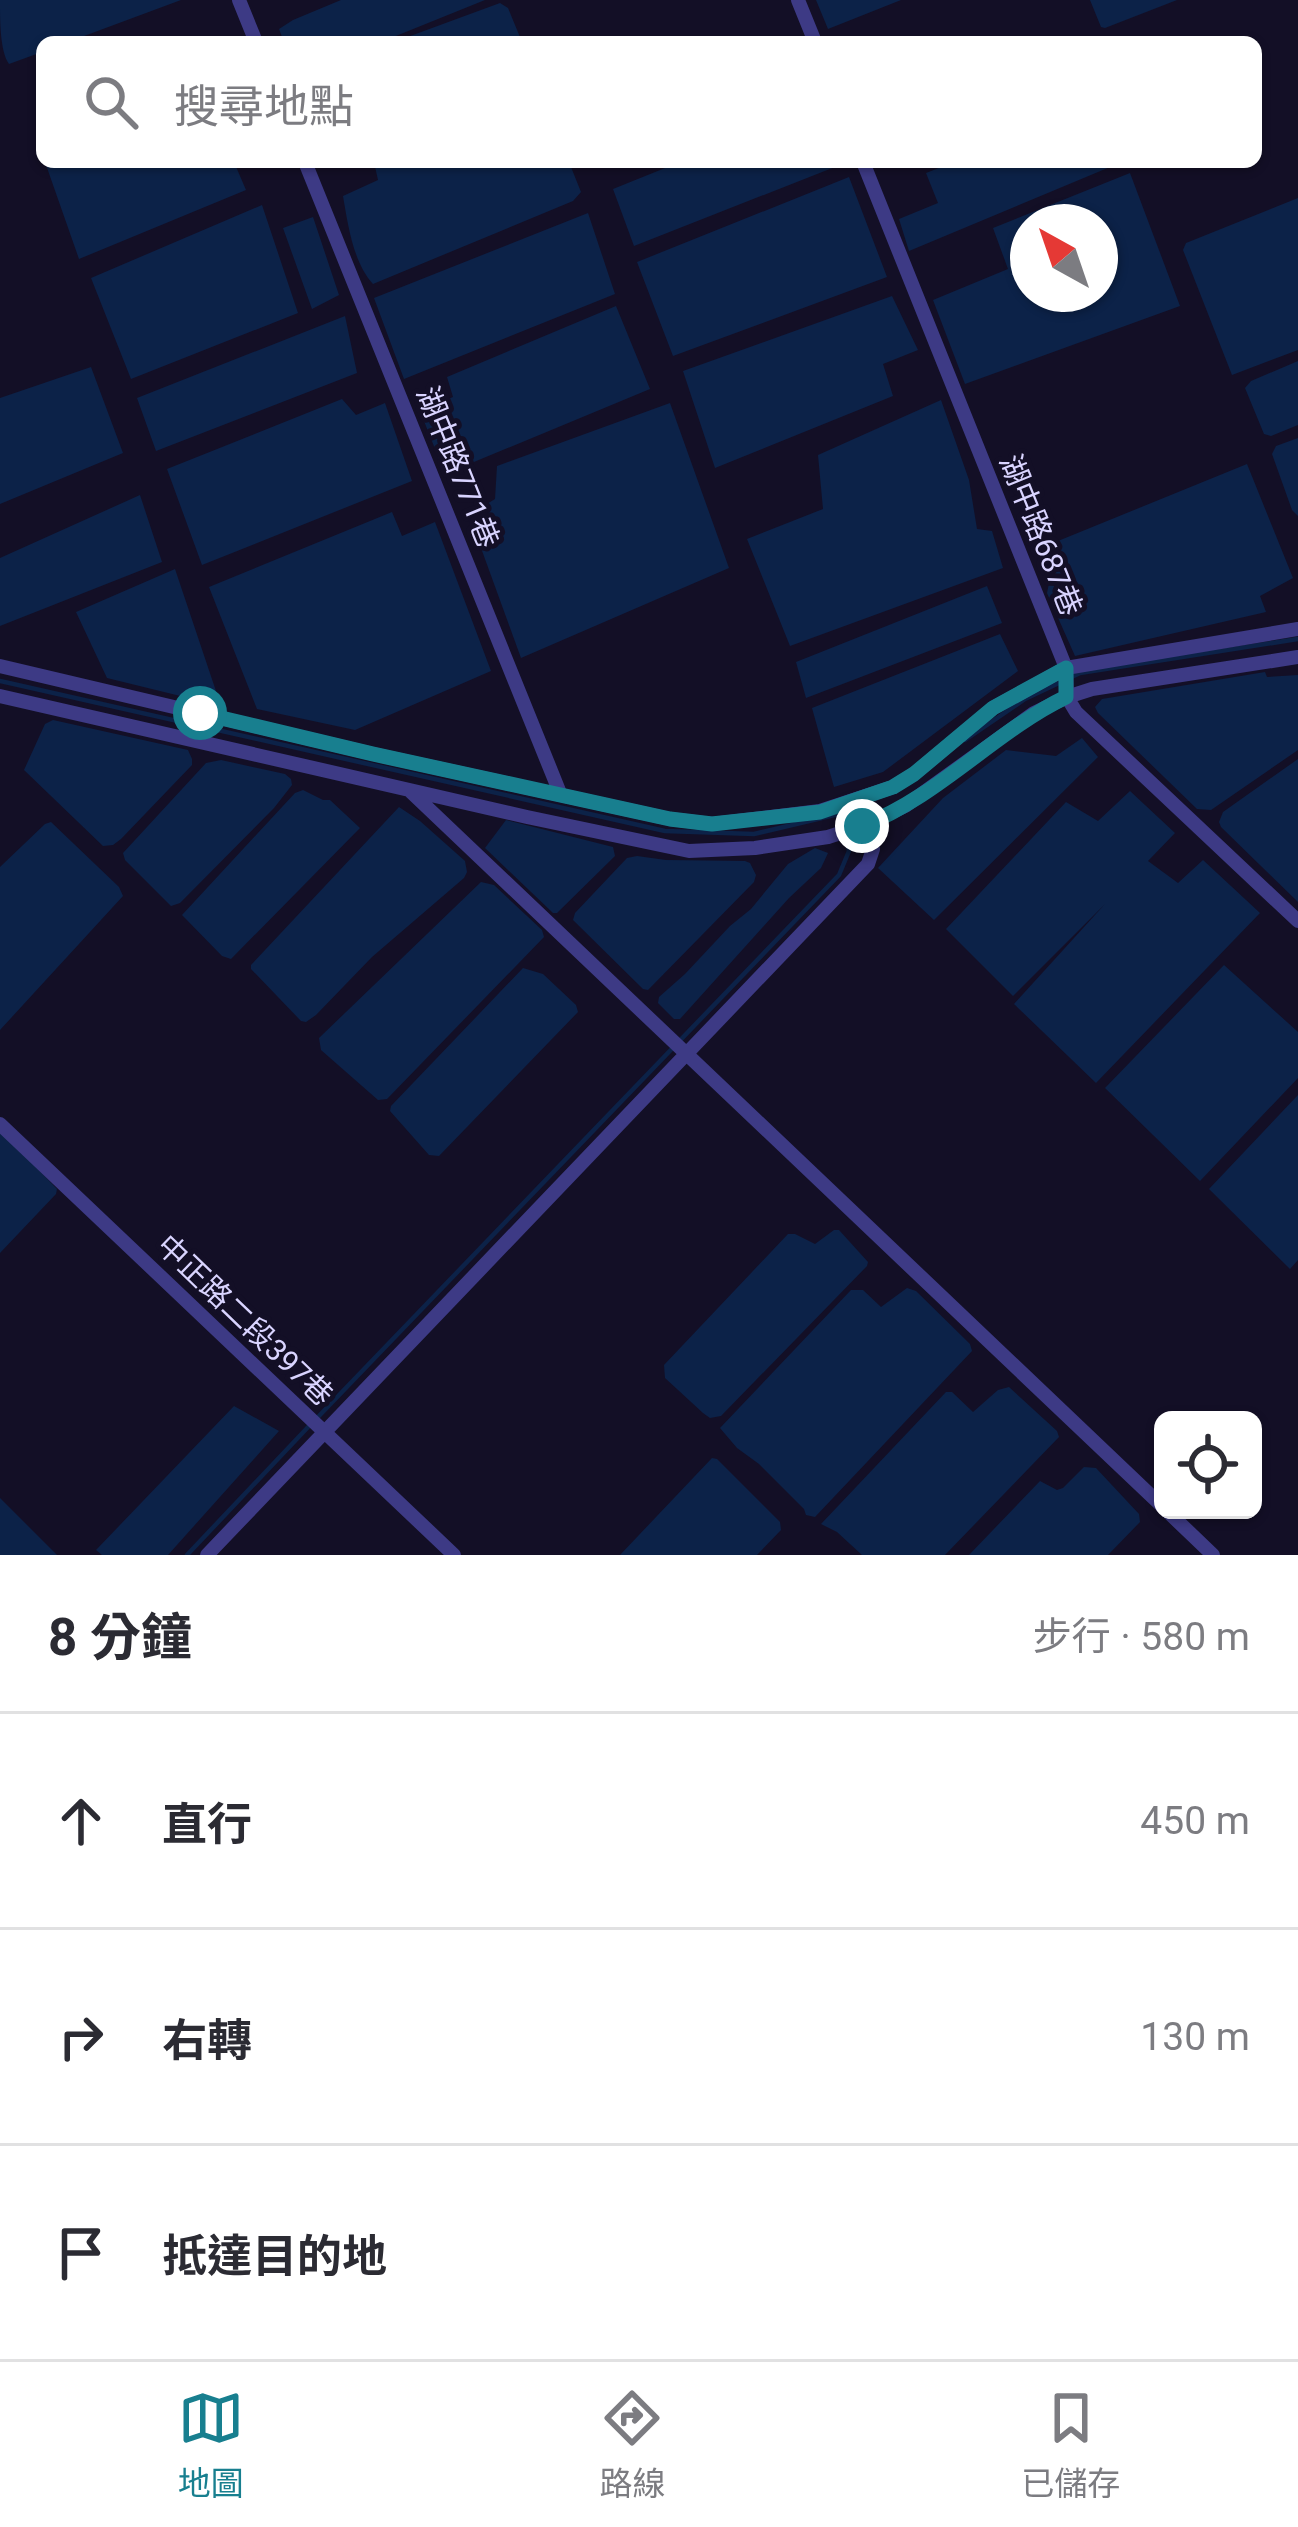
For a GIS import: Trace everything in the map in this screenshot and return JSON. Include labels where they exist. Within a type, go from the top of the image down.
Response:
[{"type":"street","points":[[239,0],[254,36]]},
{"type":"street","points":[[798,0],[813,36]]},
{"type":"street","name":"湖中路771巷","points":[[307,168],[560,793]]},
{"type":"street","name":"湖中路687巷","points":[[865,168],[1066,668],[1066,697]]},
{"type":"street","points":[[0,666],[373,754],[712,824],[820,812],[893,787],[993,708],[1066,668],[1298,629]]},
{"type":"street","points":[[0,696],[689,851],[755,848],[828,837],[862,826],[905,806],[1034,713],[1066,697],[1298,658]]},
{"type":"street","points":[[1066,697],[1076,712],[1298,921]]},
{"type":"street","points":[[406,787],[1154,1499]]},
{"type":"street","points":[[207,1555],[868,864],[873,849],[862,826]]},
{"type":"street","name":"中正路二段397巷","points":[[0,1124],[454,1555]]},
{"type":"street","points":[[1176,1519],[1214,1555]]},
{"type":"water","points":[[0,0],[181,0],[84,36],[36,36],[36,54],[9,64],[2,44]]},
{"type":"water","points":[[341,0],[485,0],[396,36],[282,36],[279,29]]},
{"type":"water","points":[[816,0],[901,0],[828,29]]},
{"type":"water","points":[[1090,0],[1177,0],[1105,28]]},
{"type":"water","points":[[500,3],[508,8],[520,36],[410,36]]},
{"type":"water","points":[[47,168],[237,168],[246,190],[79,259]]},
{"type":"water","points":[[375,168],[571,168],[581,192],[573,201],[373,284],[356,254],[343,196],[378,180]]},
{"type":"water","points":[[665,168],[832,168],[634,246],[613,189]]},
{"type":"water","points":[[939,168],[1108,168],[1021,204],[1010,204],[1010,209],[909,251],[899,219],[938,203],[926,173]]},
{"type":"water","points":[[1130,173],[1180,306],[965,384],[933,300],[1008,269],[993,228],[1010,221],[1010,312],[1118,312],[1118,204],[1053,204]]},
{"type":"water","points":[[849,177],[887,277],[673,356],[637,262]]},
{"type":"water","points":[[1298,198],[1298,350],[1232,375],[1183,250],[1186,243]]},
{"type":"water","points":[[262,205],[298,313],[131,379],[91,278]]},
{"type":"water","points":[[588,213],[615,294],[404,379],[374,298]]},
{"type":"water","points":[[313,217],[339,295],[312,309],[283,228]]},
{"type":"water","points":[[892,296],[918,350],[883,364],[893,396],[715,468],[683,371]]},
{"type":"water","points":[[616,306],[650,389],[445,474],[420,411],[453,397],[447,377]]},
{"type":"water","points":[[345,316],[357,373],[156,451],[137,398]]},
{"type":"water","points":[[1298,361],[1298,425],[1271,436],[1264,434],[1245,388]]},
{"type":"water","points":[[91,367],[123,453],[0,504],[0,398]]},
{"type":"water","points":[[342,399],[356,415],[385,403],[412,481],[202,565],[167,469]]},
{"type":"water","points":[[941,400],[969,480],[977,529],[992,531],[1003,568],[790,646],[747,539],[823,509],[818,455]]},
{"type":"water","points":[[670,403],[729,568],[521,658],[469,515],[495,499],[497,466]]},
{"type":"water","points":[[1298,438],[1298,516],[1272,454],[1276,446]]},
{"type":"water","points":[[1247,464],[1293,578],[1260,596],[1266,612],[1075,656],[1047,593],[1058,541]]},
{"type":"water","points":[[140,495],[162,562],[0,626],[0,558]]},
{"type":"water","points":[[392,512],[402,536],[435,522],[491,671],[355,730],[257,709],[209,587]]},
{"type":"water","points":[[175,569],[221,706],[107,678],[76,612]]},
{"type":"water","points":[[987,586],[1002,623],[806,698],[796,662]]},
{"type":"water","points":[[1000,634],[1018,671],[883,772],[834,787],[812,708]]},
{"type":"water","points":[[1265,672],[1267,677],[1298,675],[1298,750],[1211,810],[1197,809],[1095,707],[1102,699]]},
{"type":"water","points":[[53,720],[188,750],[192,765],[121,839],[103,846],[24,770],[45,724]]},
{"type":"water","points":[[1082,738],[1098,757],[934,920],[878,868],[943,798],[1006,750],[1056,756]]},
{"type":"water","points":[[1298,759],[1298,902],[1219,822],[1223,812]]},
{"type":"water","points":[[221,760],[285,774],[292,785],[180,903],[171,906],[123,853],[206,763]]},
{"type":"water","points":[[303,790],[330,800],[360,828],[231,959],[222,956],[182,915],[295,793]]},
{"type":"water","points":[[1130,791],[1175,833],[1148,861],[1178,883],[1203,860],[1260,913],[1096,1083],[1014,1004],[1105,904],[1013,996],[946,929],[1066,802],[1098,821]]},
{"type":"water","points":[[399,807],[465,861],[467,872],[372,957],[316,1015],[301,1021],[251,965]]},
{"type":"water","points":[[506,820],[613,847],[615,856],[553,913],[485,848]]},
{"type":"water","points":[[51,822],[123,896],[0,1030],[0,867]]},
{"type":"water","points":[[815,848],[828,853],[821,868],[680,1019],[674,1019],[658,1003],[659,997],[751,909],[788,864]]},
{"type":"water","points":[[627,858],[745,861],[756,875],[648,990],[573,920]]},
{"type":"water","points":[[481,882],[494,885],[544,937],[387,1099],[378,1100],[321,1050],[319,1038]]},
{"type":"water","points":[[1224,965],[1298,1032],[1298,1078],[1200,1181],[1105,1088]]},
{"type":"water","points":[[523,968],[543,974],[578,1012],[439,1156],[429,1155],[390,1111],[391,1106]]},
{"type":"water","points":[[1298,1095],[1298,1260],[1290,1269],[1209,1189]]},
{"type":"water","points":[[0,1130],[57,1189],[0,1253]]},
{"type":"water","points":[[839,1230],[867,1266],[721,1416],[710,1418],[665,1378],[664,1365],[788,1234],[815,1244]]},
{"type":"water","points":[[907,1288],[916,1291],[972,1351],[815,1517],[806,1515],[720,1428],[851,1290],[863,1290],[881,1307]]},
{"type":"water","points":[[1009,1387],[1059,1437],[945,1555],[862,1555],[821,1524],[946,1392],[973,1412],[998,1390]]},
{"type":"water","points":[[234,1406],[279,1431],[168,1555],[102,1555],[96,1550]]},
{"type":"water","points":[[712,1458],[780,1522],[781,1530],[757,1555],[620,1555]]},
{"type":"water","points":[[1084,1467],[1096,1468],[1139,1514],[1140,1522],[1108,1555],[969,1555],[1040,1481],[1057,1490]]},
{"type":"water","points":[[0,1498],[57,1555],[0,1555]]},
{"type":"waterway","points":[[965,740],[1025,699],[1080,673],[1298,639]]},
{"type":"waterway","points":[[0,681],[665,831],[754,834],[843,813],[870,801]]},
{"type":"waterway","points":[[318,1417],[839,875],[849,851],[846,837]]},
{"type":"waterway","points":[[187,1555],[310,1425]]},
{"type":"route","points":[[200,713],[670,819],[712,824],[820,812],[893,787],[993,708],[1066,668],[1066,697],[1034,713],[905,806],[862,826]]}]
